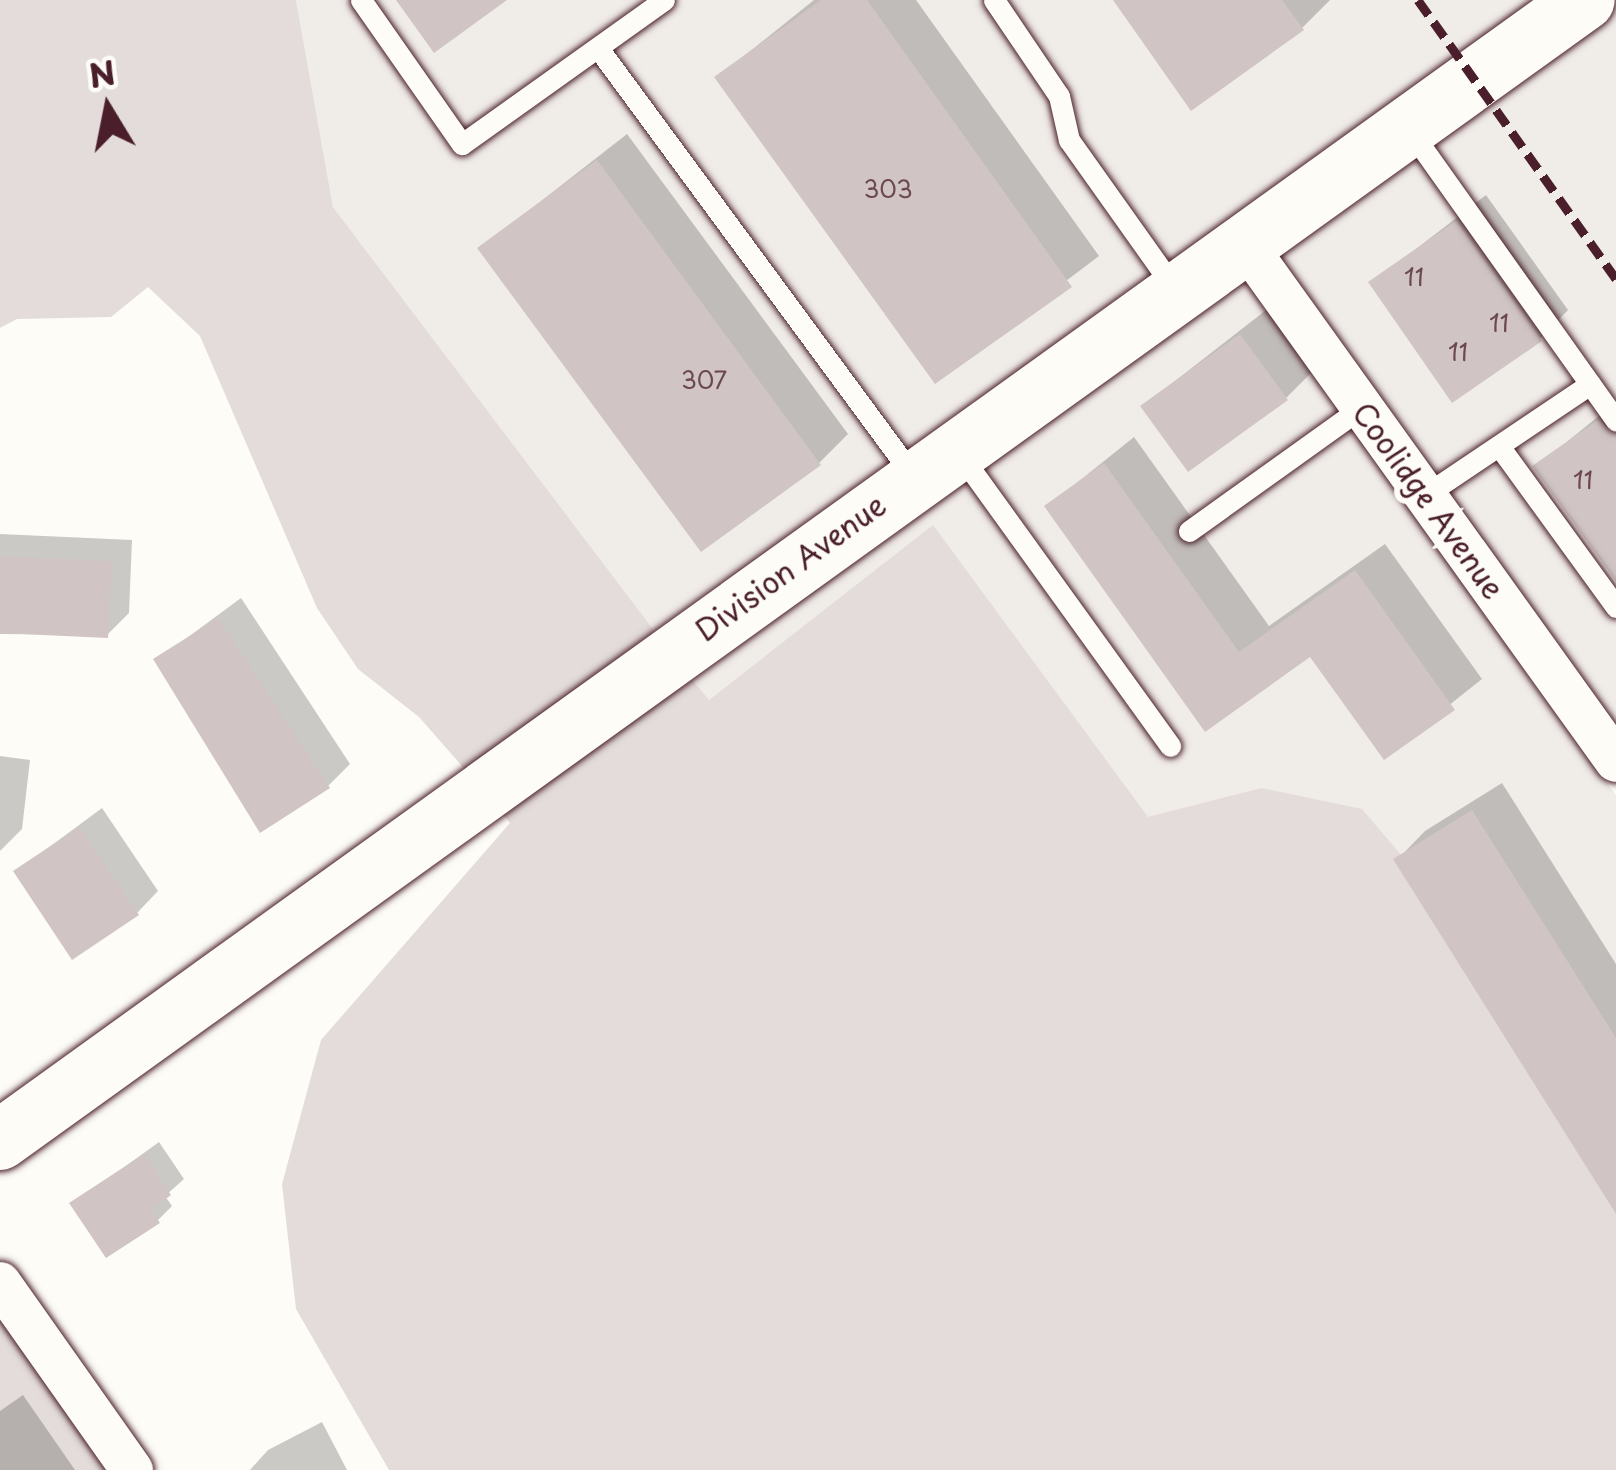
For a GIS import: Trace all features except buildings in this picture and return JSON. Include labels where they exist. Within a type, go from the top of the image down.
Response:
[{"type":"street","name":"Division Avenue","points":[[0,1140],[1174,288],[1577,2]]},
{"type":"street","name":"Coolidge Avenue","points":[[1242,240],[1616,761]]},
{"type":"street","points":[[0,1283],[132,1470]]},
{"type":"lane","points":[[361,0],[462,144],[664,0]]},
{"type":"lane","points":[[994,0],[1059,96],[1069,140],[1174,288]]},
{"type":"lane","points":[[598,47],[1170,746]]},
{"type":"lane","points":[[1406,124],[1616,420]]},
{"type":"lane","points":[[1425,495],[1590,384]]},
{"type":"lane","points":[[1189,531],[1362,407]]},
{"type":"lane","points":[[1499,446],[1616,607]]},
{"type":"shaded area","points":[[0,0],[296,0],[333,207],[659,637],[469,774],[419,717],[358,669],[317,608],[200,336],[148,287],[111,317],[17,319],[0,328]]},
{"type":"shaded area","points":[[296,0],[1547,0],[659,637],[333,207]]},
{"type":"shaded area","points":[[1616,4],[1616,727],[1270,245]]},
{"type":"shaded area","points":[[1239,268],[1616,795],[1616,1071],[1261,788],[1148,818],[933,526],[708,701],[684,670]]},
{"type":"shaded area","points":[[933,525],[1148,817],[1261,788],[1362,809],[1430,889],[1616,1071],[1616,1470],[389,1470],[296,1309],[282,1184],[321,1040],[510,823],[496,806],[684,670],[709,700]]},
{"type":"shaded area","points":[[0,1317],[108,1470],[0,1470]]},
{"type":"railway","points":[[1418,0],[1616,279]]}]
